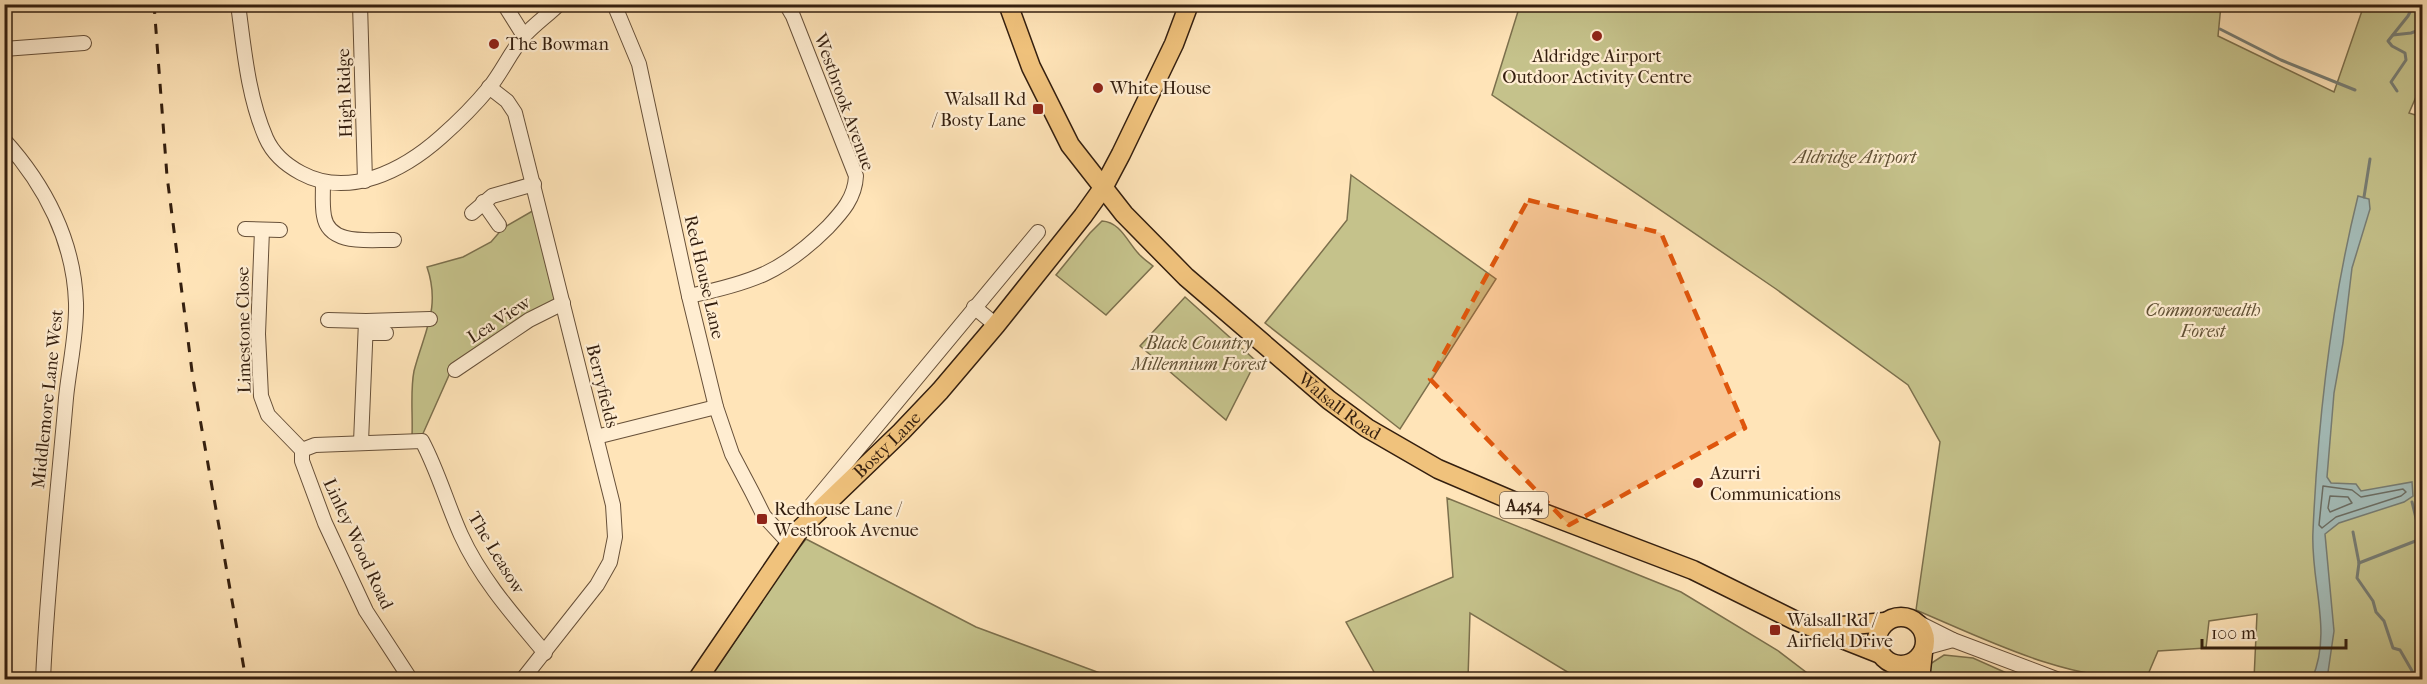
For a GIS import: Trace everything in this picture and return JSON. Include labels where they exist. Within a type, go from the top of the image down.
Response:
[{"type":"main road","name":"Walsall Road","points":[[1008,4],[1031,67],[1070,145],[1103,188],[1151,244],[1186,277],[1329,400],[1367,428],[1437,469],[1693,570],[1794,620],[1880,654]]},
{"type":"main road","name":"Bosty Lane","points":[[697,680],[800,530],[932,400],[996,325],[1103,188],[1158,77],[1189,4]]},
{"type":"main road","points":[[1920,680],[1923,650],[1924,633],[1917,622],[1900,616],[1885,622],[1877,636],[1880,654],[1901,672],[1923,650]]},
{"type":"main road","name":"Walsall Road","points":[[1819,628],[1885,622]]},
{"type":"street","points":[[238,4],[255,106],[267,139],[284,162],[305,176],[323,183],[344,184],[383,175],[441,137],[489,87],[524,36],[559,4]]},
{"type":"street","name":"High Ridge","points":[[360,4],[365,181]]},
{"type":"street","points":[[504,4],[524,36]]},
{"type":"street","name":"Red House Lane","points":[[614,4],[639,64],[689,296],[716,407],[732,454],[764,516],[790,544]]},
{"type":"street","name":"Westbrook Avenue","points":[[689,296],[729,288],[780,268],[805,251],[835,220],[852,198],[856,176],[793,16],[786,4]]},
{"type":"street","points":[[4,49],[84,43]]},
{"type":"street","name":"Berryfields","points":[[489,87],[507,101],[515,113],[613,505],[615,537],[610,562],[597,585],[522,680]]},
{"type":"street","name":"Middlemore Lane West","points":[[4,140],[38,181],[58,220],[76,303],[50,558],[43,680]]},
{"type":"street","points":[[323,183],[324,216],[327,226],[333,232],[340,237],[380,247],[394,240]]},
{"type":"street","points":[[472,213],[483,202],[502,192],[534,184]]},
{"type":"street","points":[[483,202],[499,225]]},
{"type":"street","points":[[245,229],[280,230]]},
{"type":"street","name":"Limestone Close","points":[[262,230],[258,334],[261,396],[268,415],[302,450]]},
{"type":"street","name":"Bosty Lane","points":[[808,508],[974,307],[1027,252],[1038,232]]},
{"type":"street","name":"Lea View","points":[[455,370],[529,320],[562,303]]},
{"type":"street","points":[[974,307],[996,325]]},
{"type":"street","points":[[366,327],[430,319]]},
{"type":"street","points":[[328,320],[386,333]]},
{"type":"street","points":[[302,450],[315,445],[361,442],[366,327]]},
{"type":"street","points":[[596,437],[716,407]]},
{"type":"street","name":"The Leasow","points":[[361,442],[422,441],[462,537],[493,590],[545,653]]},
{"type":"street","name":"Linley Wood Road","points":[[302,450],[302,461],[325,524],[366,611],[411,680]]},
{"type":"street","points":[[1917,622],[1953,640],[2059,680]]},
{"type":"street","points":[[1923,650],[1953,640]]},
{"type":"highlighted area","points":[[1528,200],[1661,233],[1745,428],[1569,525],[1430,379]]},
{"type":"green space","points":[[1520,5],[2221,5],[2218,36],[2334,92],[2364,5],[2422,5],[2422,83],[2409,113],[2422,117],[2422,679],[2254,679],[2257,614],[2209,621],[2206,648],[2158,651],[2146,679],[2116,678],[2057,666],[1999,646],[1916,610],[1940,442],[1908,385],[1776,289],[1492,95]]},
{"type":"green space","points":[[1351,175],[1496,279],[1400,429],[1265,323],[1347,220]]},
{"type":"green space","points":[[536,209],[559,299],[454,364],[421,438],[412,436],[414,371],[432,308],[431,282],[427,267],[463,257],[491,242],[503,228]]},
{"type":"green space","name":"Black Country Millennium Forest","points":[[1102,221],[1118,228],[1140,255],[1153,266],[1106,315],[1056,275]]},
{"type":"green space","name":"Black Country Millennium Forest","points":[[1185,297],[1256,361],[1226,420],[1140,346]]},
{"type":"green space","points":[[1447,498],[1681,592],[1777,650],[1815,679],[1579,679],[1470,613],[1468,679],[1378,679],[1346,622],[1453,577]]},
{"type":"green space","points":[[806,539],[976,627],[1116,679],[709,680]]},
{"type":"green space","points":[[1944,655],[1973,658],[2020,679],[1927,680],[1927,666]]},
{"type":"water","points":[[2358,196],[2369,199],[2370,209],[2352,268],[2334,393],[2327,477],[2331,483],[2356,484],[2361,491],[2412,482],[2413,496],[2404,502],[2339,523],[2325,534],[2334,631],[2327,679],[2312,679],[2321,643],[2313,531],[2322,405],[2340,279]]},
{"type":"waterway","points":[[2397,91],[2391,82],[2406,60],[2405,53],[2388,41],[2408,16],[2414,4]]},
{"type":"waterway","points":[[2220,29],[2281,60],[2355,90]]},
{"type":"waterway","points":[[2393,35],[2422,29]]},
{"type":"waterway","points":[[2364,197],[2370,159]]},
{"type":"waterway","points":[[2359,563],[2418,540],[2420,534],[2412,502]]},
{"type":"waterway","points":[[2353,532],[2359,563],[2357,578],[2373,601],[2376,612],[2384,621],[2393,648],[2400,650],[2415,676]]},
{"type":"railway","points":[[154,4],[167,176],[193,379],[246,680]]},
{"type":"place","name":"Aldridge Airport Outdoor Activity Centre","points":[[1597,36]]},
{"type":"place","name":"The Bowman","points":[[494,44]]},
{"type":"place","name":"White House","points":[[1098,88]]},
{"type":"place","name":"Walsall Rd / Bosty Lane","points":[[1038,109]]},
{"type":"place","name":"Azurri Communications","points":[[1698,483]]},
{"type":"place","name":"Redhouse Lane / Westbrook Avenue","points":[[762,519]]},
{"type":"place","name":"Walsall Rd / Airfield Drive","points":[[1775,630]]},
{"type":"park label","name":"Aldridge Airport","points":[[1855,157]]},
{"type":"park label","name":"Commonwealth Forest","points":[[2203,320]]}]
